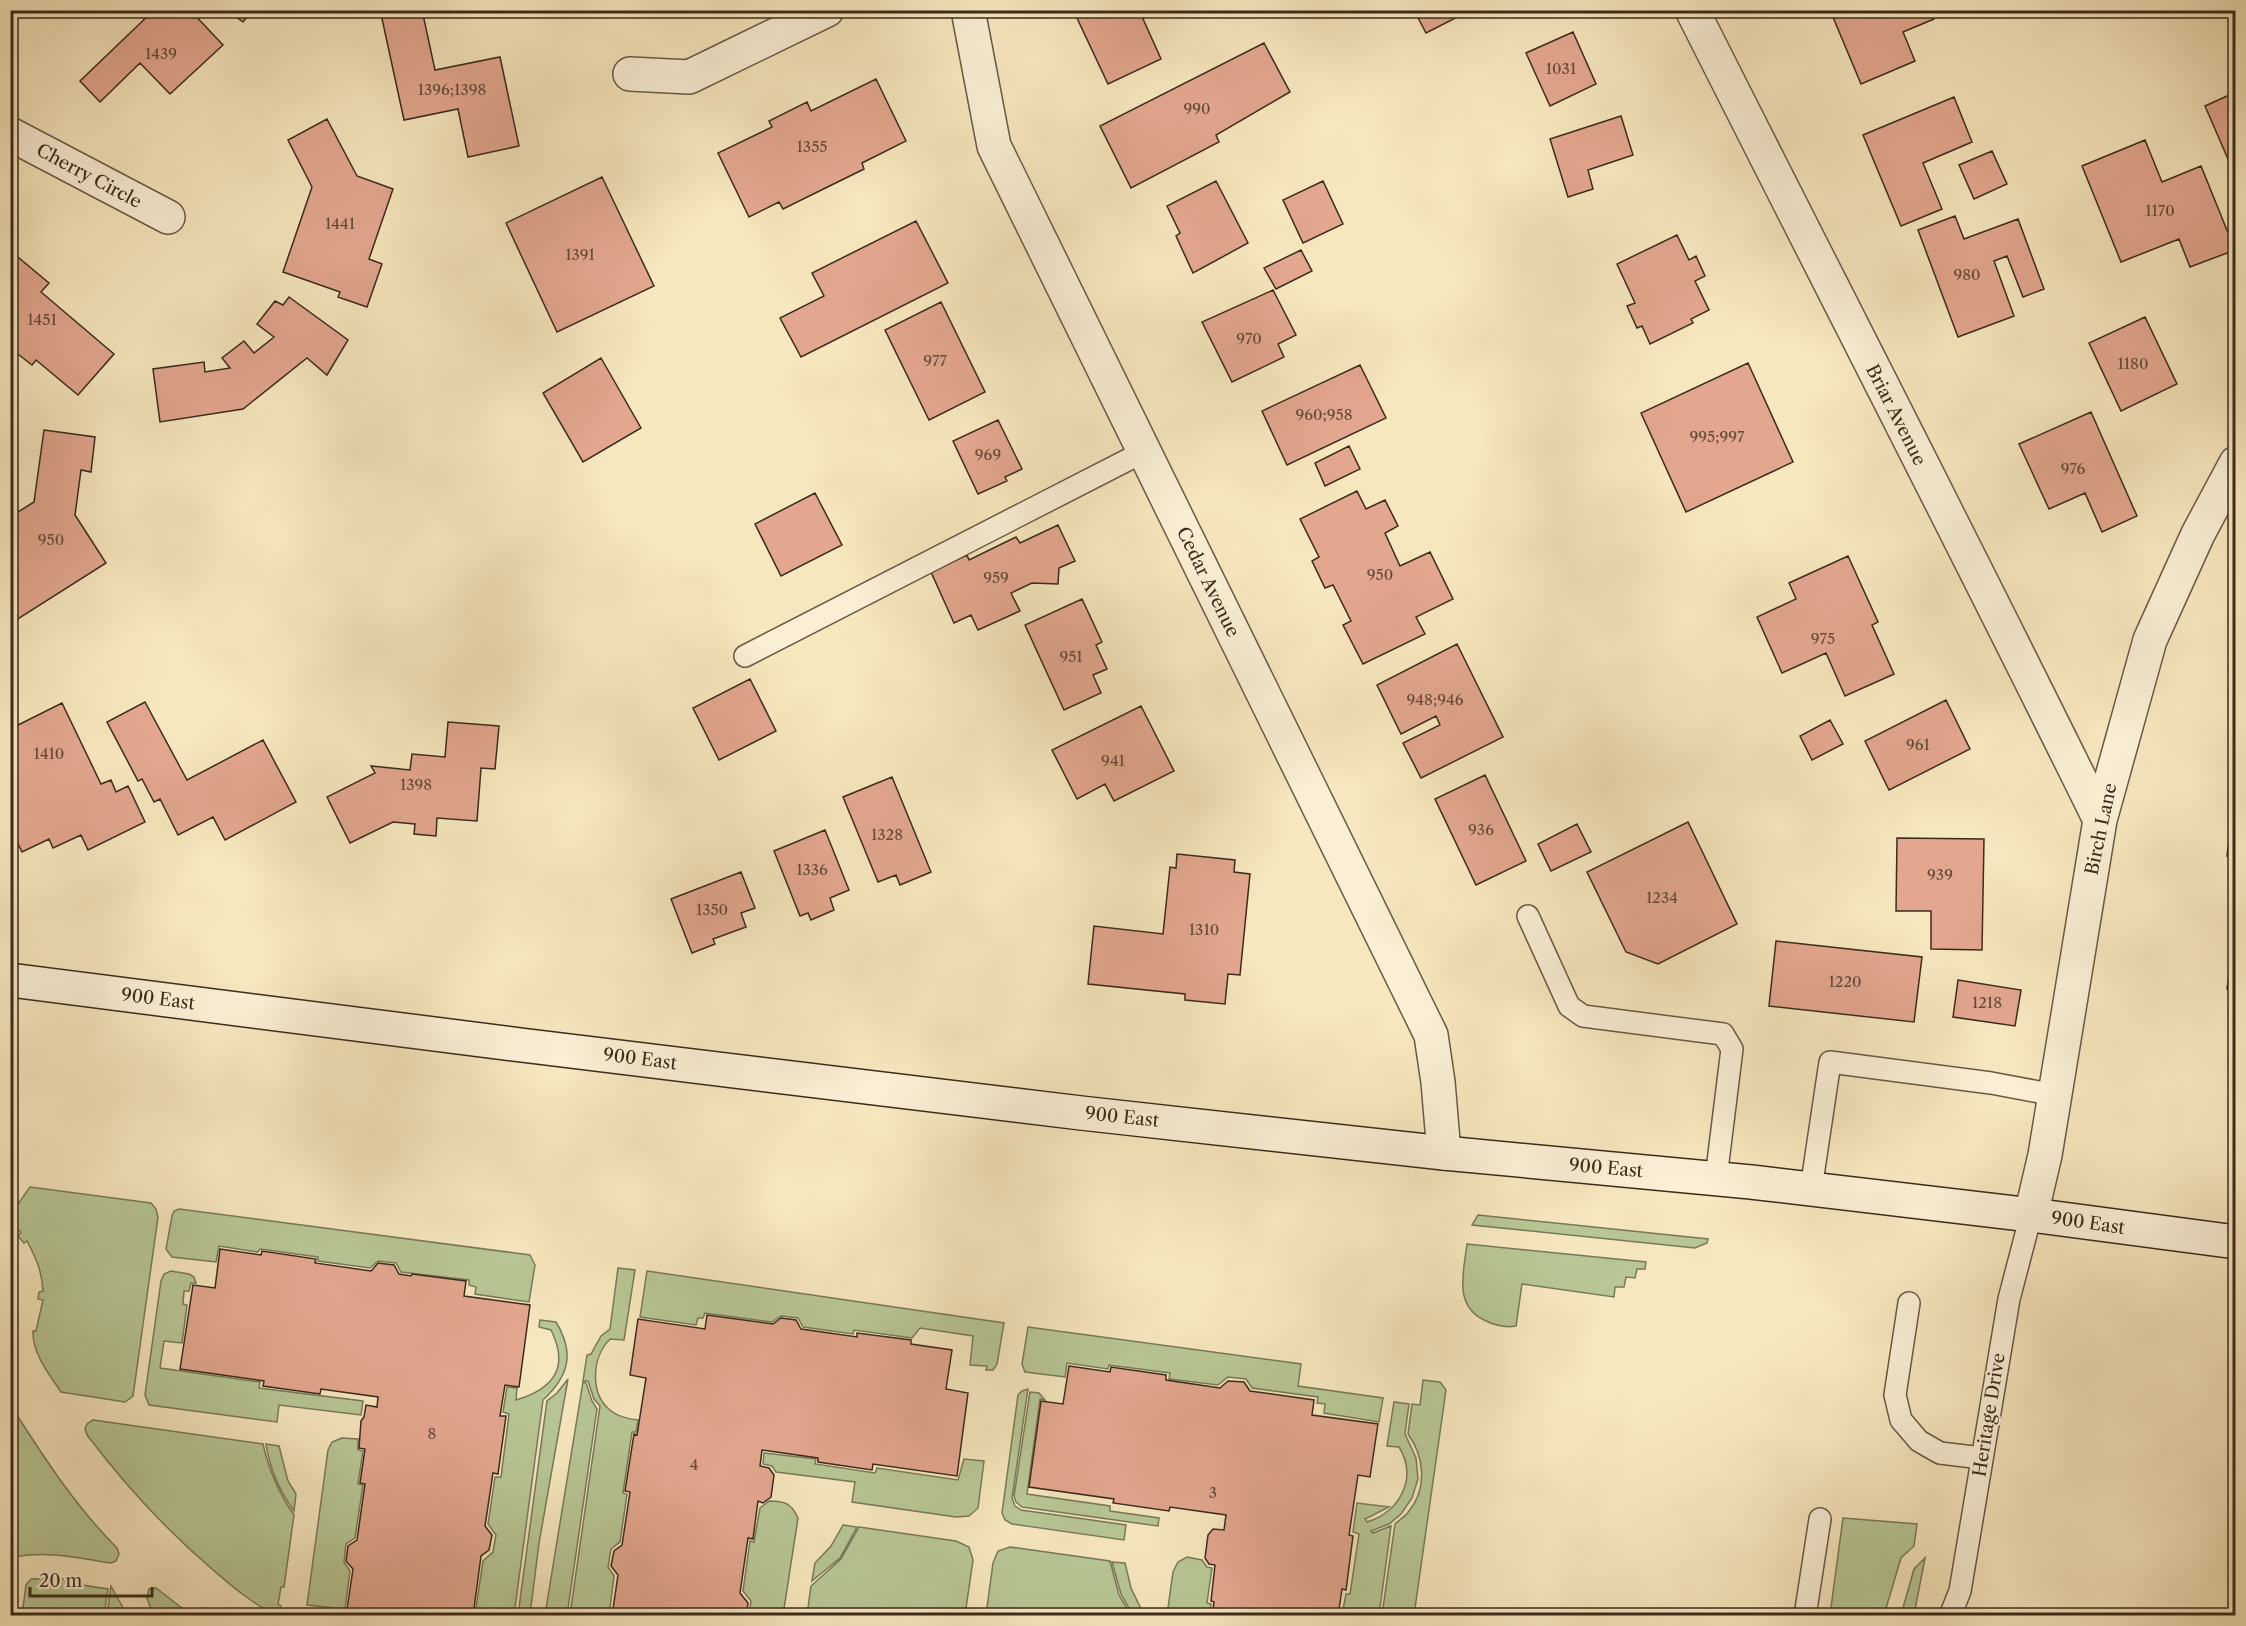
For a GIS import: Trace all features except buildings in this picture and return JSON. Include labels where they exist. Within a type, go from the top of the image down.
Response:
[{"type":"street","points":[[630,74],[688,77],[827,10]]},
{"type":"street","name":"Cedar Avenue","points":[[968,10],[994,146],[1431,1035],[1438,1082],[1444,1153]]},
{"type":"street","name":"Briar Avenue","points":[[1692,10],[1888,400],[1983,582],[2100,820]]},
{"type":"street","name":"Cherry Circle","points":[[10,134],[168,218]]},
{"type":"street","name":"Birch Lane","points":[[2031,1215],[2045,1155],[2100,820],[2150,640],[2199,534],[2235,464]]},
{"type":"street","name":"900 East","points":[[10,980],[1058,1110],[1444,1153],[1716,1178],[2031,1215],[2235,1242]]},
{"type":"lane","points":[[745,656],[1145,451]]},
{"type":"lane","points":[[1528,916],[1569,1006],[1583,1016],[1723,1034],[1732,1050],[1716,1178]]},
{"type":"lane","points":[[1812,1189],[1830,1062],[1991,1083],[2055,1095]]},
{"type":"lane","name":"Heritage Drive","points":[[1950,1616],[1960,1591],[2009,1299],[2031,1215]]},
{"type":"lane","points":[[1909,1303],[1895,1395],[1901,1420],[1919,1441],[1940,1453],[1982,1458]]},
{"type":"lane","points":[[1806,1616],[1820,1519]]},
{"type":"green space","points":[[30,1187],[151,1203],[156,1209],[158,1217],[133,1396],[125,1402],[61,1392],[38,1355],[33,1331],[36,1331],[43,1300],[38,1299],[39,1292],[43,1291],[41,1277],[36,1259],[27,1241],[24,1243],[18,1236],[21,1232],[10,1222],[11,1214]]},
{"type":"green space","points":[[179,1209],[530,1255],[535,1265],[529,1302],[475,1294],[476,1287],[469,1285],[469,1280],[401,1272],[396,1263],[378,1261],[370,1268],[318,1261],[318,1257],[219,1246],[216,1262],[172,1257],[166,1249],[172,1216],[174,1211]]},
{"type":"green space","points":[[1478,1215],[1708,1239],[1707,1243],[1695,1248],[1472,1225]]},
{"type":"green space","points":[[1467,1244],[1646,1262],[1645,1269],[1637,1269],[1635,1278],[1626,1277],[1624,1287],[1615,1287],[1614,1297],[1522,1284],[1516,1326],[1504,1326],[1484,1320],[1474,1314],[1468,1306],[1463,1286]]},
{"type":"green space","points":[[618,1268],[635,1270],[624,1340],[610,1339],[599,1355],[596,1385],[604,1404],[611,1411],[617,1415],[638,1420],[636,1432],[632,1432],[623,1493],[627,1494],[620,1542],[611,1549],[608,1567],[614,1576],[609,1615],[570,1615],[600,1406],[594,1399],[588,1381],[583,1381],[587,1355],[591,1354],[601,1336],[610,1329]]},
{"type":"green space","points":[[171,1271],[189,1274],[194,1277],[196,1283],[191,1283],[189,1291],[184,1291],[183,1304],[187,1305],[182,1343],[164,1341],[160,1368],[260,1382],[259,1388],[363,1401],[361,1415],[279,1405],[277,1422],[149,1405],[145,1395],[161,1281],[164,1274]]},
{"type":"green space","points":[[647,1271],[1004,1323],[997,1364],[993,1370],[986,1370],[987,1366],[970,1365],[973,1336],[920,1328],[912,1338],[854,1330],[853,1334],[803,1327],[798,1318],[781,1316],[772,1322],[705,1313],[703,1318],[698,1318],[696,1325],[640,1317]]},
{"type":"green space","points":[[540,1320],[556,1322],[566,1344],[567,1354],[564,1373],[543,1400],[514,1615],[475,1615],[483,1561],[493,1552],[496,1535],[488,1524],[495,1477],[501,1477],[509,1414],[503,1412],[507,1387],[517,1388],[516,1400],[529,1395],[548,1383],[558,1366],[559,1355],[551,1330],[539,1327]]},
{"type":"green space","points":[[1028,1327],[1301,1364],[1298,1386],[1383,1398],[1379,1422],[1324,1413],[1325,1404],[1317,1403],[1318,1397],[1252,1388],[1246,1379],[1228,1377],[1218,1385],[1169,1379],[1170,1373],[1109,1365],[1108,1369],[1067,1363],[1065,1377],[1025,1372],[1022,1364]]},
{"type":"green space","points":[[568,1379],[539,1543],[530,1615],[518,1615],[547,1401]]},
{"type":"green space","points":[[1423,1380],[1440,1382],[1446,1390],[1414,1615],[1382,1615],[1395,1524],[1406,1515],[1415,1502],[1421,1482],[1422,1472],[1418,1452],[1408,1434],[1412,1404],[1420,1405]]},
{"type":"green space","points":[[583,1382],[586,1383],[597,1409],[567,1615],[545,1615]]},
{"type":"green space","points":[[1028,1389],[1012,1498],[1015,1506],[1021,1510],[1126,1525],[1124,1540],[1012,1524],[1005,1520],[1002,1513],[1018,1395]]},
{"type":"green space","points":[[1030,1392],[1039,1393],[1045,1400],[1040,1399],[1027,1494],[1110,1506],[1110,1511],[1159,1518],[1158,1526],[1022,1507],[1016,1502],[1014,1496]]},
{"type":"green space","points":[[1394,1402],[1409,1404],[1405,1434],[1416,1458],[1418,1479],[1412,1498],[1401,1514],[1389,1524],[1371,1531],[1373,1533],[1391,1526],[1379,1615],[1342,1615],[1346,1594],[1350,1594],[1359,1534],[1353,1532],[1357,1503],[1389,1507],[1365,1519],[1367,1522],[1379,1517],[1397,1502],[1406,1482],[1407,1470],[1399,1447],[1387,1446]]},
{"type":"green space","points":[[11,1406],[73,1498],[117,1548],[119,1554],[116,1561],[111,1563],[48,1555],[11,1558]]},
{"type":"green space","points":[[93,1420],[263,1444],[275,1481],[294,1515],[284,1587],[281,1587],[278,1604],[281,1606],[278,1611],[272,1613],[241,1593],[162,1522],[131,1489],[87,1435],[85,1429],[87,1424]]},
{"type":"green space","points":[[342,1438],[358,1439],[358,1450],[363,1451],[358,1484],[363,1485],[355,1538],[346,1544],[344,1562],[350,1571],[345,1609],[307,1605],[328,1450],[332,1442]]},
{"type":"green space","points":[[266,1444],[279,1446],[288,1481],[296,1494],[294,1511],[276,1479]]},
{"type":"green space","points":[[764,1453],[816,1459],[815,1464],[875,1473],[877,1468],[958,1480],[964,1459],[984,1461],[978,1508],[969,1516],[956,1517],[852,1502],[855,1482],[776,1472],[772,1466],[763,1464]]},
{"type":"green space","points":[[769,1501],[787,1504],[798,1518],[783,1615],[749,1615],[751,1601],[743,1591],[750,1541],[754,1542],[760,1508]]},
{"type":"green space","points":[[1843,1518],[1917,1524],[1914,1546],[1901,1558],[1884,1615],[1830,1615]]},
{"type":"green space","points":[[843,1525],[857,1527],[840,1558],[812,1581],[815,1563],[831,1546]]},
{"type":"green space","points":[[859,1527],[956,1541],[969,1547],[973,1560],[965,1615],[807,1615],[811,1586],[841,1559]]},
{"type":"green space","points":[[1010,1547],[1110,1561],[1119,1595],[1131,1615],[986,1615],[993,1563],[998,1551]]},
{"type":"green space","points":[[1187,1557],[1202,1560],[1207,1567],[1212,1568],[1207,1603],[1211,1604],[1209,1615],[1167,1615],[1173,1572],[1178,1562]]},
{"type":"green space","points":[[1925,1558],[1914,1615],[1901,1615],[1914,1569]]},
{"type":"green space","points":[[1112,1562],[1125,1563],[1131,1588],[1142,1615],[1133,1615],[1121,1594]]},
{"type":"green space","points":[[58,1578],[108,1589],[104,1615],[22,1615],[26,1585],[31,1579]]},
{"type":"green space","points":[[111,1586],[127,1615],[107,1615]]},
{"type":"green space","points":[[156,1588],[191,1615],[153,1615],[147,1598],[149,1589]]}]
